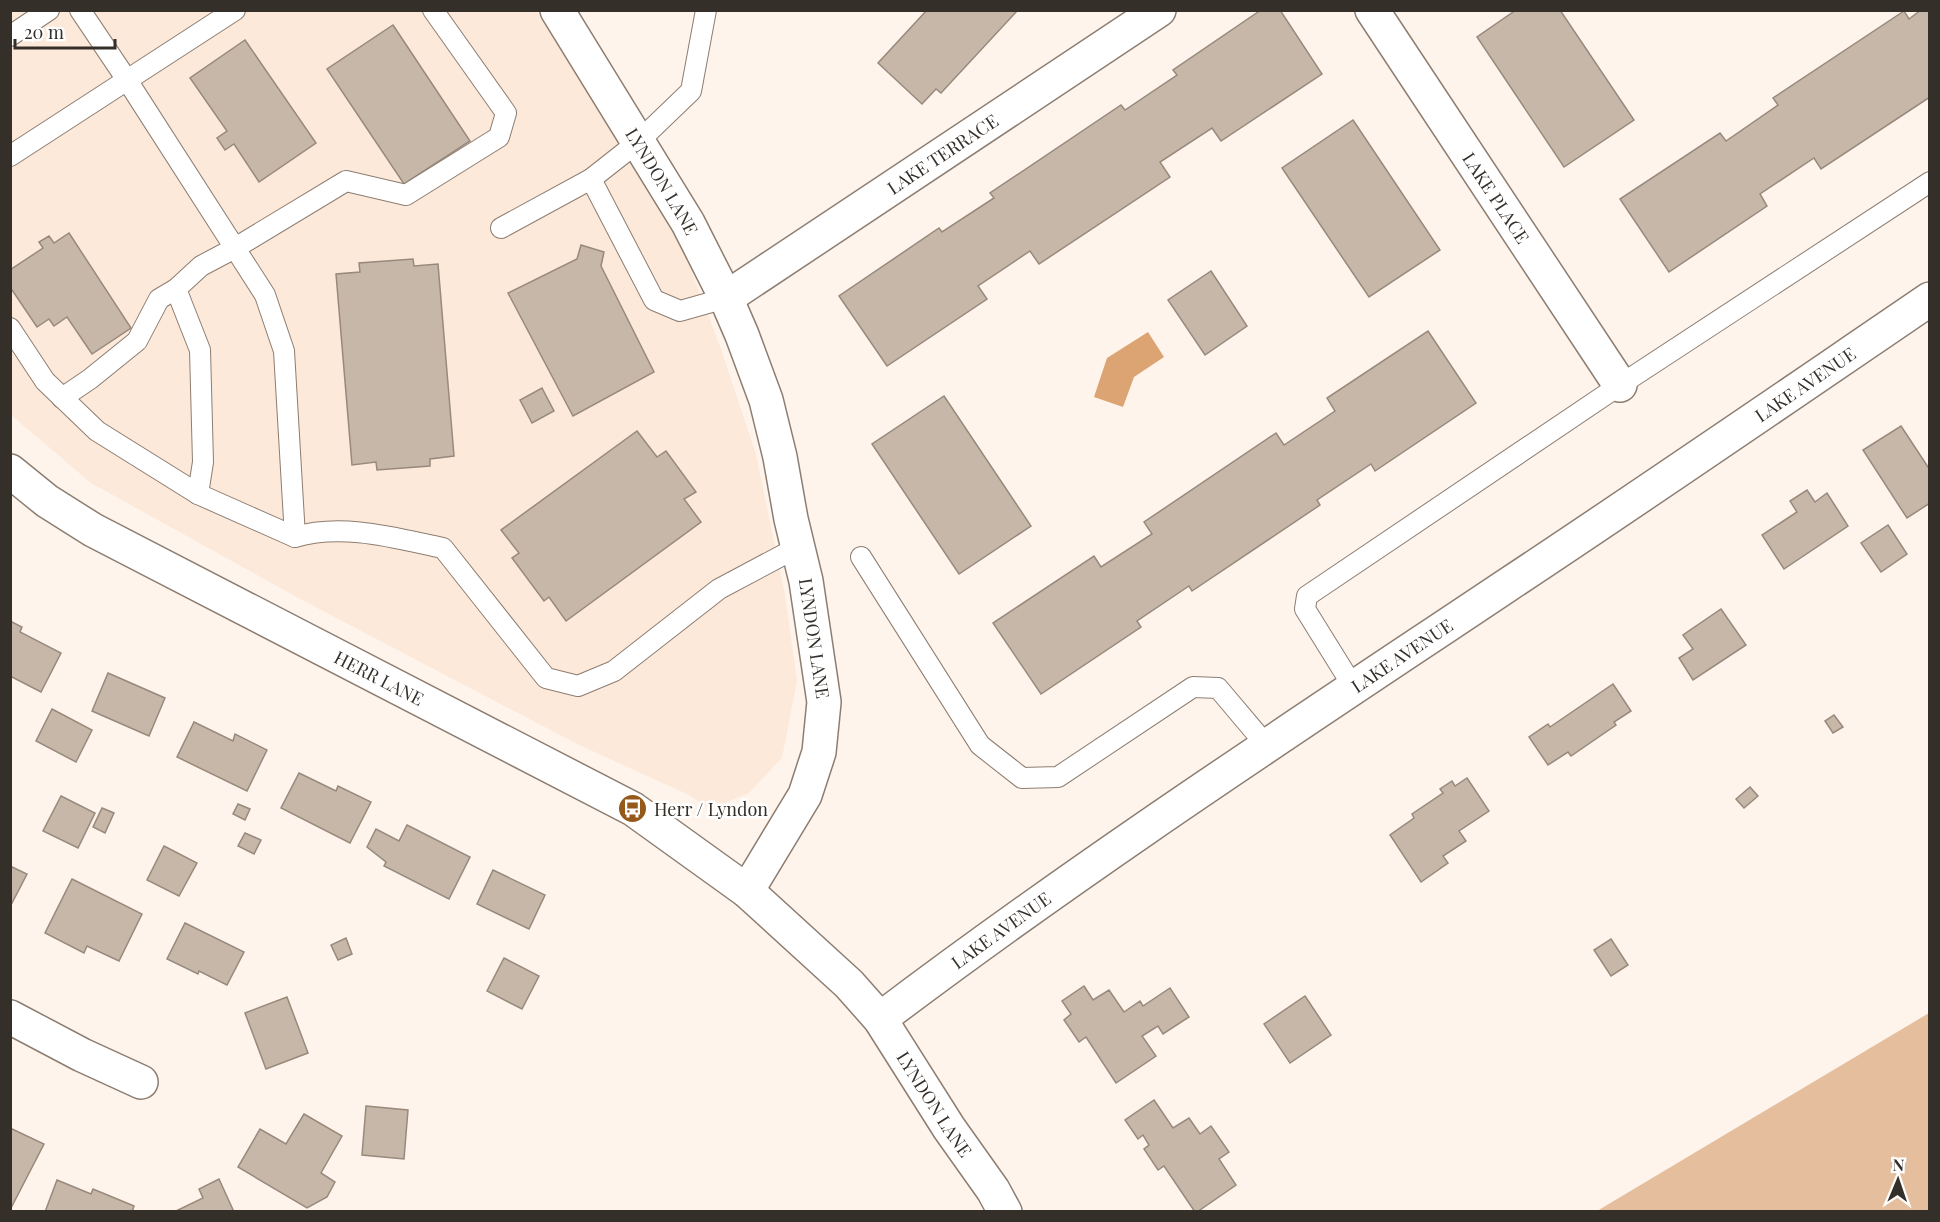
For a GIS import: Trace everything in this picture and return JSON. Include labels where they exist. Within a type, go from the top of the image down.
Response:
[{"type":"street","name":"LYNDON LANE","points":[[557,10],[688,223],[726,298],[766,400],[780,457],[806,581],[824,702],[819,752],[805,795],[747,891],[849,984],[880,1019],[993,1190],[1005,1212]]},
{"type":"street","name":"LAKE TERRACE","points":[[726,298],[1159,10]]},
{"type":"street","name":"LAKE PLACE","points":[[1372,10],[1620,385]]},
{"type":"street","name":"LAKE AVENUE","points":[[880,1019],[972,950],[1267,746],[1559,551],[1929,298]]},
{"type":"street","name":"HERR LANE","points":[[10,471],[47,501],[93,530],[633,809],[747,891]]},
{"type":"street","points":[[10,1017],[82,1055],[141,1082]]},
{"type":"lane","points":[[10,36],[49,10]]},
{"type":"lane","points":[[80,10],[128,80],[265,295],[284,351],[295,537]]},
{"type":"lane","points":[[10,156],[235,10]]},
{"type":"lane","points":[[62,398],[90,379],[137,341],[159,299],[176,289],[201,266],[345,181],[406,195],[499,137],[506,113],[433,10]]},
{"type":"lane","points":[[501,228],[591,179],[638,142],[691,91],[706,10]]},
{"type":"lane","points":[[591,179],[654,300],[680,311],[726,298]]},
{"type":"lane","points":[[1354,688],[1305,609],[1307,596],[1620,385],[1929,182]]},
{"type":"lane","points":[[176,289],[200,350],[203,462],[198,494]]},
{"type":"lane","points":[[10,328],[45,381],[97,431],[198,494],[295,537],[307,533],[361,532],[443,548],[546,678],[578,686],[614,671],[719,589],[798,547]]},
{"type":"lane","points":[[861,557],[980,745],[1022,778],[1058,777],[1193,687],[1218,688],[1267,746]]},
{"type":"shaded area","points":[[11,11],[536,11],[670,215],[720,346],[756,454],[785,595],[797,681],[782,758],[749,793],[710,809],[689,795],[579,745],[302,600],[91,483],[11,415]]},
{"type":"shaded area","points":[[1148,332],[1164,357],[1134,377],[1123,407],[1094,397],[1107,358]]},
{"type":"shaded area","points":[[1929,1013],[1929,1211],[1597,1211]]},
{"type":"building","points":[[927,10],[1018,10],[941,93],[936,89],[922,104],[878,63]]},
{"type":"building","points":[[1261,10],[1280,10],[1322,74],[1221,141],[1212,128],[1160,162],[1170,177],[1039,264],[1030,251],[978,286],[987,299],[887,366],[839,296],[939,228],[942,232],[994,198],[990,193],[1121,105],[1125,110],[1177,75],[1173,70]]},
{"type":"building","points":[[1516,10],[1560,10],[1634,120],[1564,167],[1477,37]]},
{"type":"building","points":[[1921,10],[1930,10],[1930,97],[1821,169],[1814,158],[1760,194],[1767,206],[1669,272],[1620,199],[1720,133],[1726,141],[1778,105],[1773,98],[1904,11],[1909,19]]},
{"type":"building","points":[[393,25],[470,141],[404,184],[327,69]]},
{"type":"building","points":[[245,40],[316,143],[259,182],[234,144],[225,150],[217,138],[227,131],[190,78]]},
{"type":"building","points":[[1353,120],[1440,250],[1369,297],[1282,168]]},
{"type":"building","points":[[69,233],[131,328],[92,354],[67,317],[54,326],[49,319],[37,327],[10,287],[10,270],[43,248],[39,242],[49,236],[54,243]]},
{"type":"building","points":[[581,245],[604,252],[601,266],[654,372],[573,416],[508,293],[577,259]]},
{"type":"building","points":[[413,259],[414,266],[438,264],[454,456],[430,459],[430,466],[377,470],[376,462],[352,465],[336,274],[360,272],[359,263]]},
{"type":"building","points":[[1211,271],[1247,326],[1205,355],[1168,300]]},
{"type":"building","points":[[1428,331],[1476,403],[1375,471],[1371,464],[1317,500],[1320,505],[1192,591],[1189,586],[1137,621],[1141,627],[1041,694],[993,623],[1094,556],[1101,567],[1152,534],[1144,522],[1276,433],[1284,445],[1335,411],[1327,398]]},
{"type":"building","points":[[542,388],[554,411],[532,423],[520,400]]},
{"type":"building","points":[[944,396],[1031,526],[959,574],[872,444]]},
{"type":"building","points":[[1901,426],[1930,470],[1930,503],[1907,518],[1863,450]]},
{"type":"building","points":[[637,431],[657,457],[666,451],[696,492],[684,499],[701,522],[566,621],[549,597],[544,601],[512,558],[519,553],[501,530]]},
{"type":"building","points":[[1807,490],[1815,502],[1827,493],[1848,526],[1784,569],[1762,535],[1797,512],[1790,501]]},
{"type":"building","points":[[1888,525],[1907,554],[1881,572],[1861,543]]},
{"type":"building","points":[[1721,609],[1746,645],[1693,680],[1679,658],[1693,649],[1683,635]]},
{"type":"building","points":[[10,621],[22,627],[20,632],[61,653],[41,692],[10,676]]},
{"type":"building","points":[[108,673],[165,698],[149,736],[92,711]]},
{"type":"building","points":[[1613,684],[1631,711],[1614,722],[1616,725],[1571,756],[1568,752],[1548,765],[1529,737],[1548,724],[1550,727]]},
{"type":"building","points":[[52,709],[92,730],[76,762],[36,741]]},
{"type":"building","points":[[1834,715],[1843,727],[1833,733],[1825,721]]},
{"type":"building","points":[[194,722],[233,741],[235,734],[267,750],[247,791],[177,757]]},
{"type":"building","points":[[299,773],[336,791],[338,786],[371,802],[350,843],[281,808]]},
{"type":"building","points":[[1467,778],[1489,811],[1459,831],[1466,841],[1443,856],[1448,863],[1421,882],[1390,835],[1414,818],[1412,814],[1443,793],[1440,789],[1452,781],[1455,786]]},
{"type":"building","points":[[1750,787],[1758,796],[1744,808],[1736,799]]},
{"type":"building","points":[[61,796],[95,813],[78,848],[43,831]]},
{"type":"building","points":[[238,804],[250,809],[245,820],[233,814]]},
{"type":"building","points":[[102,808],[114,813],[105,833],[93,827]]},
{"type":"building","points":[[407,825],[470,857],[449,899],[384,866],[386,862],[367,847],[376,829],[399,841]]},
{"type":"building","points":[[245,833],[261,840],[254,854],[238,846]]},
{"type":"building","points":[[164,846],[197,863],[179,896],[147,880]]},
{"type":"building","points":[[10,866],[27,874],[10,907]]},
{"type":"building","points":[[493,870],[545,895],[529,929],[477,904]]},
{"type":"building","points":[[72,879],[142,914],[119,961],[87,946],[84,953],[45,933]]},
{"type":"building","points":[[185,923],[244,952],[227,985],[167,959]]},
{"type":"building","points":[[346,938],[352,954],[338,960],[331,945]]},
{"type":"building","points":[[1611,939],[1628,965],[1611,976],[1594,950]]},
{"type":"building","points":[[504,958],[539,976],[522,1009],[487,991]]},
{"type":"building","points":[[1084,986],[1093,1000],[1109,990],[1124,1012],[1140,1001],[1143,1006],[1170,988],[1189,1017],[1163,1034],[1158,1026],[1142,1036],[1156,1056],[1116,1083],[1086,1037],[1079,1042],[1064,1020],[1071,1014],[1062,1001]]},
{"type":"building","points":[[1305,996],[1331,1035],[1290,1063],[1264,1024]]},
{"type":"building","points":[[287,997],[308,1053],[266,1069],[245,1013]]},
{"type":"building","points":[[1154,1100],[1173,1128],[1189,1118],[1200,1134],[1211,1126],[1229,1152],[1219,1159],[1236,1185],[1197,1212],[1164,1166],[1158,1170],[1144,1149],[1149,1145],[1143,1135],[1138,1139],[1125,1120]]},
{"type":"building","points":[[366,1106],[408,1110],[404,1159],[362,1155]]},
{"type":"building","points":[[304,1114],[342,1136],[321,1173],[335,1182],[327,1197],[307,1208],[238,1167],[260,1129],[286,1144]]},
{"type":"building","points":[[10,1128],[44,1144],[10,1210]]},
{"type":"building","points":[[219,1179],[234,1212],[174,1212],[203,1198],[199,1189]]},
{"type":"building","points":[[57,1180],[91,1194],[93,1189],[134,1206],[132,1212],[45,1212]]},
{"type":"place","name":"Herr / Lyndon","points":[[633,809]]}]
